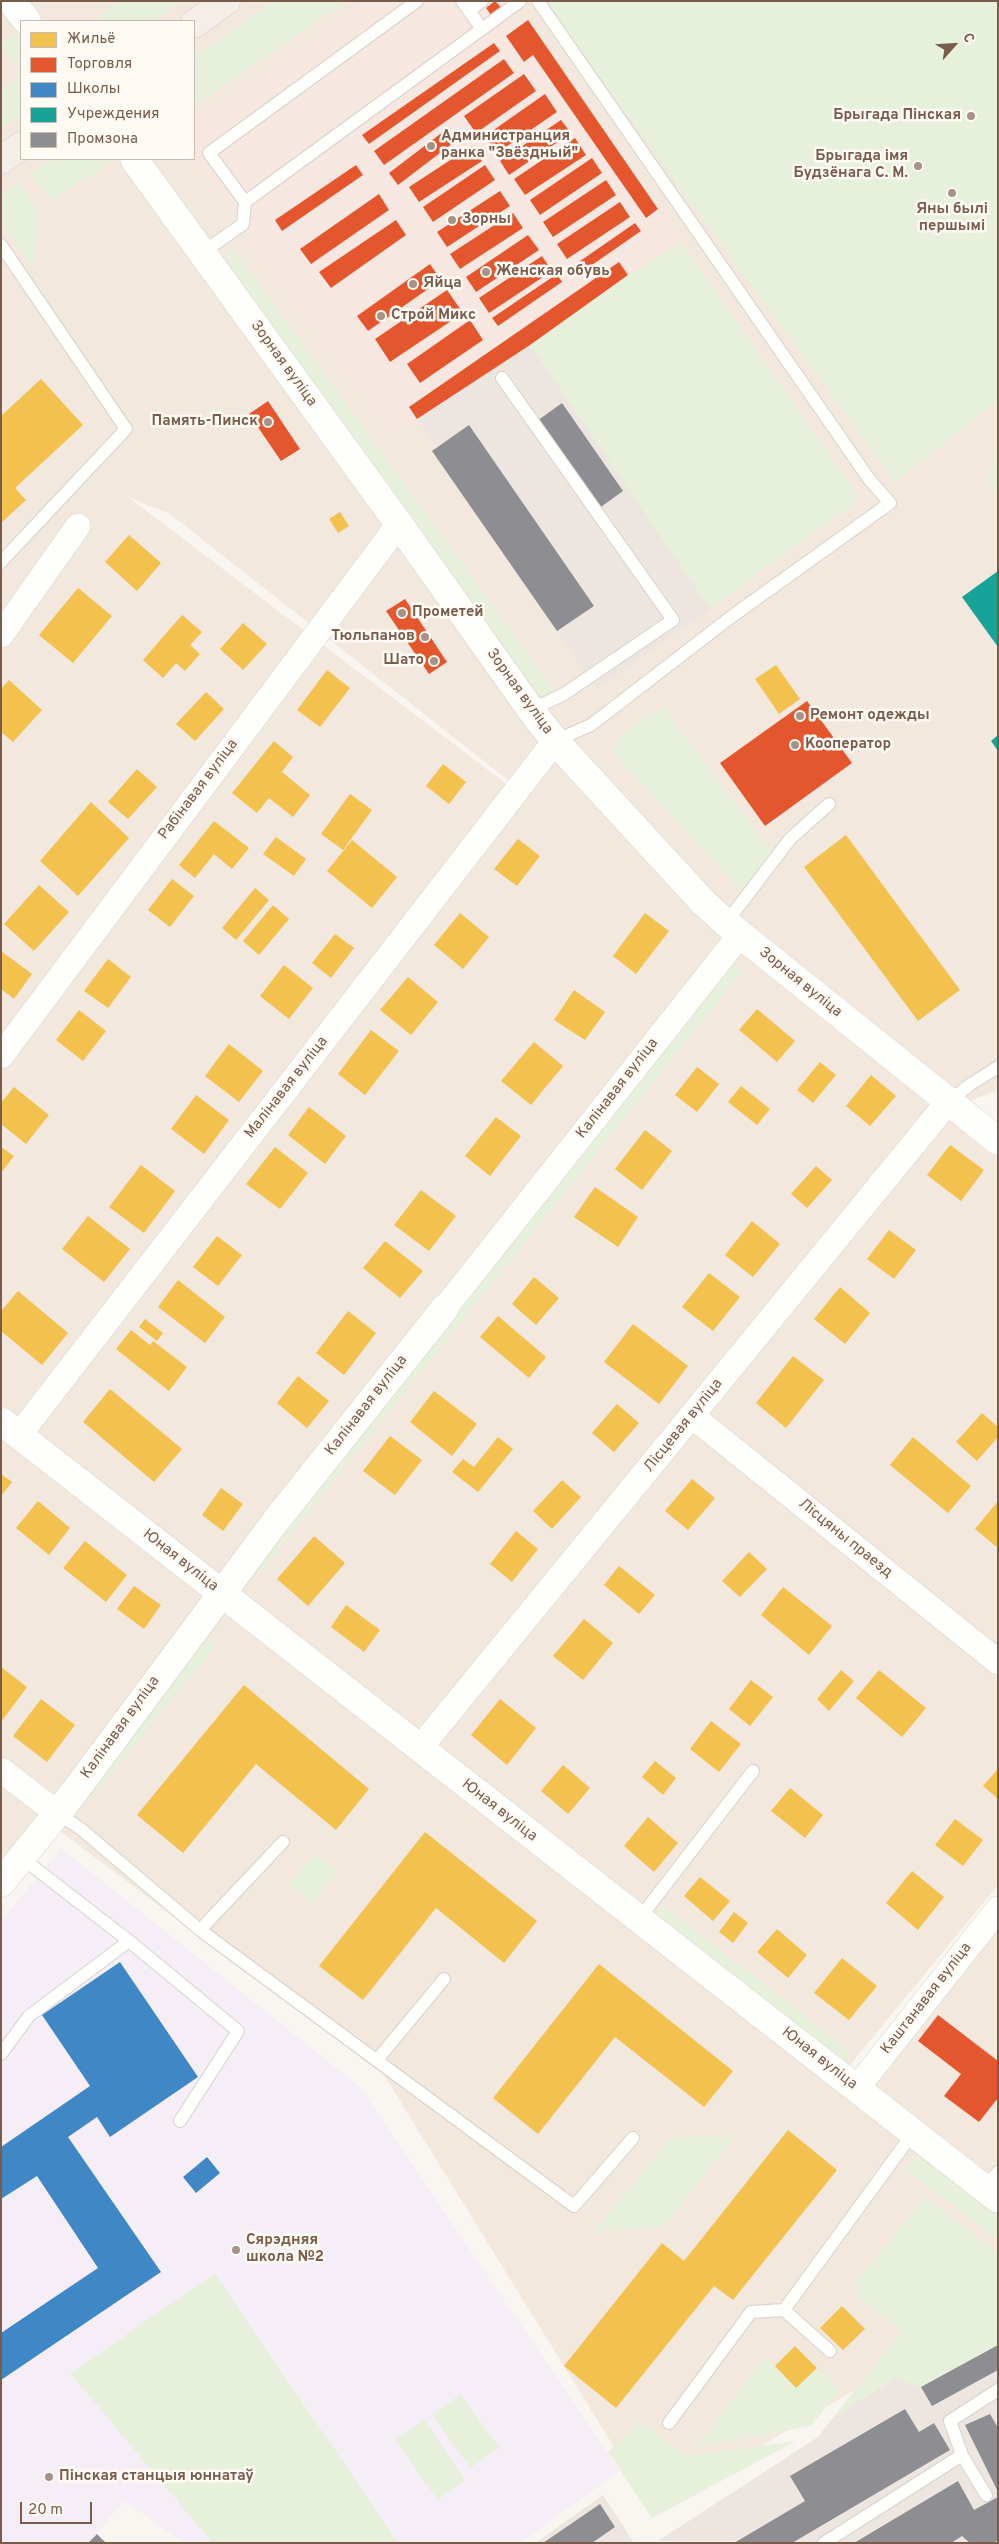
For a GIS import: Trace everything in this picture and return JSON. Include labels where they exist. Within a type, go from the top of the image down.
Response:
[{"type":"main road","points":[[195,23],[226,1]]},
{"type":"main road","points":[[1,160],[20,147]]},
{"type":"street","points":[[11,1],[26,20]]},
{"type":"street","name":"Зорная вуліца","points":[[135,160],[555,741],[704,903],[733,929],[998,1141]]},
{"type":"street","name":"Рабінавая вуліца","points":[[1,1056],[399,524]]},
{"type":"street","points":[[1,635],[78,526]]},
{"type":"street","name":"Малінавая вуліца","points":[[10,1428],[555,741]]},
{"type":"street","name":"Калінавая вуліца","points":[[1,1883],[57,1813],[221,1592],[445,1308],[733,929]]},
{"type":"street","name":"Лісцевая вуліца","points":[[419,1750],[948,1102]]},
{"type":"street","name":"Лісцяны праезд","points":[[692,1416],[998,1662]]},
{"type":"street","name":"Юная вуліца","points":[[10,1428],[221,1592],[419,1750],[913,2133],[993,2187]]},
{"type":"street","points":[[1,1770],[57,1813]]},
{"type":"street","name":"Каштанавая вуліца","points":[[857,2088],[998,1909]]},
{"type":"lane","points":[[202,254],[243,224],[244,202],[209,153],[417,1]]},
{"type":"lane","points":[[482,1],[465,6],[482,29]]},
{"type":"lane","points":[[244,202],[520,1]]},
{"type":"lane","points":[[538,1],[869,479],[890,503],[731,617],[590,725],[555,741]]},
{"type":"lane","points":[[1,245],[126,429],[1,562]]},
{"type":"lane","points":[[502,378],[673,620],[564,694],[531,710]]},
{"type":"lane","points":[[733,929],[790,839],[829,804]]},
{"type":"lane","points":[[948,1102],[971,1084],[998,1067]]},
{"type":"lane","points":[[639,1919],[753,1771]]},
{"type":"lane","points":[[57,1813],[81,1829],[200,1930],[574,2206],[632,2138]]},
{"type":"lane","points":[[200,1930],[283,1842]]},
{"type":"lane","points":[[22,1858],[129,1941],[238,2031],[180,2122]]},
{"type":"lane","points":[[1,2054],[29,2016],[129,1941]]},
{"type":"lane","points":[[377,2060],[444,1979]]},
{"type":"lane","points":[[784,2310],[913,2133]]},
{"type":"lane","points":[[669,2423],[751,2312],[784,2310],[830,2351]]},
{"type":"lane","points":[[986,2495],[962,2455],[950,2421],[997,2392]]},
{"type":"lane","points":[[824,2543],[962,2455]]},
{"type":"shaded area","points":[[1,1],[998,1],[998,1090],[970,1101],[730,920],[556,732],[513,784],[170,514],[128,497],[517,792],[556,745],[734,938],[998,1146],[998,1885],[845,2071],[220,1587],[1,1869]]},
{"type":"shaded area","name":"Зорны","points":[[365,1],[506,1],[522,24],[528,20],[681,242],[628,275],[530,345],[393,434],[246,242],[251,235],[193,160],[195,160],[195,120]]},
{"type":"shaded area","points":[[530,345],[710,609],[597,689],[432,451],[437,447],[417,419]]},
{"type":"shaded area","points":[[225,1607],[998,2207],[998,2327],[902,2362],[653,2510],[384,2075],[56,1828]]},
{"type":"shaded area","name":"Сярэдняя школа №2","points":[[61,1848],[359,2086],[620,2471],[520,2543],[185,2543],[124,2501],[88,2543],[1,2543],[1,1921]]},
{"type":"shaded area","points":[[998,1921],[998,2190],[873,2093],[872,2079]]},
{"type":"shaded area","points":[[998,2345],[998,2543],[658,2541],[818,2437],[834,2416],[896,2378],[921,2386]]},
{"type":"shaded area","points":[[603,2495],[634,2543],[535,2543]]},
{"type":"green space","points":[[119,1],[182,1],[154,20],[103,20],[99,15]]},
{"type":"green space","points":[[273,1],[346,1],[200,102],[195,101],[195,56]]},
{"type":"green space","points":[[544,1],[998,1],[998,401],[895,482]]},
{"type":"green space","points":[[19,33],[20,60],[15,63],[1,43]]},
{"type":"green space","points":[[20,77],[20,115],[1,129],[1,91]]},
{"type":"green space","points":[[51,160],[114,160],[52,201],[31,174]]},
{"type":"green space","points":[[19,183],[41,215],[33,269],[1,223],[1,196]]},
{"type":"green space","points":[[681,242],[860,499],[710,609],[530,345],[628,275]]},
{"type":"green space","points":[[231,245],[555,691],[543,701],[235,277],[227,256]]},
{"type":"green space","points":[[998,450],[998,493],[987,480]]},
{"type":"green space","points":[[663,707],[772,852],[746,887],[740,890],[611,751],[622,734]]},
{"type":"green space","points":[[738,966],[744,969],[261,1572],[256,1569],[252,1562],[729,969]]},
{"type":"green space","points":[[207,1637],[214,1642],[214,1648],[90,1800],[85,1800],[82,1796]]},
{"type":"green space","points":[[314,1853],[338,1871],[312,1903],[289,1884]]},
{"type":"green space","points":[[663,1905],[842,2045],[848,2053],[846,2058],[839,2061],[657,1915],[657,1907]]},
{"type":"green space","points":[[735,2136],[665,2226],[593,2232],[671,2137]]},
{"type":"green space","points":[[914,2159],[921,2159],[928,2163],[998,2214],[998,2240],[904,2168]]},
{"type":"green space","points":[[925,2197],[998,2253],[998,2345],[921,2387],[896,2378],[834,2416],[902,2331],[858,2296],[856,2282]]},
{"type":"green space","points":[[215,2274],[398,2543],[213,2543],[70,2373]]},
{"type":"green space","points":[[764,2357],[775,2366],[817,2368],[842,2389],[810,2426],[697,2446]]},
{"type":"green space","points":[[461,2394],[499,2448],[470,2468],[432,2414]]},
{"type":"green space","points":[[424,2420],[466,2480],[438,2500],[395,2440]]},
{"type":"green space","points":[[641,2421],[686,2456],[796,2441],[652,2518],[608,2452]]},
{"type":"building: Жильё","points":[[41,379],[83,425],[15,488],[26,500],[1,523],[1,416]]},
{"type":"building: Жильё","points":[[340,512],[349,526],[338,533],[329,519]]},
{"type":"building: Жильё","points":[[129,535],[161,563],[137,591],[105,562]]},
{"type":"building: Жильё","points":[[78,588],[112,616],[73,663],[39,635]]},
{"type":"building: Жильё","points":[[182,615],[202,632],[190,645],[200,654],[185,671],[176,663],[163,678],[143,660]]},
{"type":"building: Жильё","points":[[243,623],[267,644],[243,670],[220,649]]},
{"type":"building: Жильё","points":[[776,665],[800,699],[779,714],[755,679]]},
{"type":"building: Жильё","points":[[327,670],[350,688],[320,727],[297,710]]},
{"type":"building: Жильё","points":[[9,680],[42,710],[13,742],[1,732],[1,689]]},
{"type":"building: Жильё","points":[[206,692],[224,709],[195,741],[176,724]]},
{"type":"building: Жильё","points":[[274,741],[293,757],[282,772],[310,795],[293,817],[269,798],[257,813],[232,793]]},
{"type":"building: Жильё","points":[[443,764],[466,782],[449,804],[426,786]]},
{"type":"building: Жильё","points":[[137,769],[157,787],[128,819],[108,802]]},
{"type":"building: Жильё","points":[[350,794],[372,810],[343,850],[321,834]]},
{"type":"building: Жильё","points":[[91,802],[129,838],[78,896],[40,861]]},
{"type":"building: Жильё","points":[[214,821],[249,848],[232,869],[214,854],[195,878],[179,865]]},
{"type":"building: Жильё","points":[[846,835],[960,990],[918,1021],[804,867]]},
{"type":"building: Жильё","points":[[276,837],[306,859],[294,876],[263,854]]},
{"type":"building: Жильё","points":[[518,839],[540,856],[517,886],[494,869]]},
{"type":"building: Жильё","points":[[352,840],[397,877],[372,908],[327,871]]},
{"type":"building: Жильё","points":[[172,879],[194,896],[170,927],[148,910]]},
{"type":"building: Жильё","points":[[39,885],[69,912],[34,951],[4,924]]},
{"type":"building: Жильё","points":[[255,888],[269,900],[236,940],[222,928]]},
{"type":"building: Жильё","points":[[273,905],[289,919],[259,955],[243,941]]},
{"type":"building: Жильё","points":[[460,913],[489,937],[463,969],[434,945]]},
{"type":"building: Жильё","points":[[645,913],[669,931],[636,974],[613,956]]},
{"type":"building: Жильё","points":[[335,934],[354,948],[331,978],[312,963]]},
{"type":"building: Жильё","points":[[1,951],[32,974],[14,999],[1,989]]},
{"type":"building: Жильё","points":[[108,959],[131,977],[108,1008],[84,991]]},
{"type":"building: Жильё","points":[[284,965],[313,988],[289,1019],[260,996]]},
{"type":"building: Жильё","points":[[408,977],[438,1002],[411,1035],[380,1010]]},
{"type":"building: Жильё","points":[[574,990],[605,1012],[585,1040],[554,1020]]},
{"type":"building: Жильё","points":[[757,1009],[795,1041],[777,1062],[739,1030]]},
{"type":"building: Жильё","points":[[79,1010],[106,1031],[83,1061],[56,1040]]},
{"type":"building: Жильё","points":[[371,1030],[399,1051],[365,1095],[338,1074]]},
{"type":"building: Жильё","points":[[534,1042],[563,1066],[531,1105],[501,1081]]},
{"type":"building: Жильё","points":[[229,1044],[263,1071],[239,1102],[205,1076]]},
{"type":"building: Жильё","points":[[820,1062],[836,1075],[813,1103],[797,1090]]},
{"type":"building: Жильё","points":[[697,1067],[719,1084],[697,1112],[675,1095]]},
{"type":"building: Жильё","points":[[871,1075],[896,1096],[870,1126],[846,1106]]},
{"type":"building: Жильё","points":[[741,1086],[770,1109],[757,1125],[728,1102]]},
{"type":"building: Жильё","points":[[14,1087],[49,1115],[26,1144],[1,1124],[1,1103]]},
{"type":"building: Жильё","points":[[196,1095],[229,1120],[204,1154],[171,1129]]},
{"type":"building: Жильё","points":[[309,1107],[346,1136],[325,1164],[288,1135]]},
{"type":"building: Жильё","points":[[496,1117],[521,1136],[490,1176],[465,1156]]},
{"type":"building: Жильё","points":[[645,1130],[672,1151],[642,1190],[615,1169]]},
{"type":"building: Жильё","points":[[950,1145],[984,1170],[961,1201],[927,1175]]},
{"type":"building: Жильё","points":[[1,1147],[14,1156],[1,1173]]},
{"type":"building: Жильё","points":[[275,1147],[308,1173],[280,1209],[246,1184]]},
{"type":"building: Жильё","points":[[141,1165],[175,1191],[144,1233],[109,1207]]},
{"type":"building: Жильё","points":[[816,1166],[832,1180],[807,1208],[791,1194]]},
{"type":"building: Жильё","points":[[595,1187],[638,1217],[618,1247],[574,1217]]},
{"type":"building: Жильё","points":[[421,1190],[456,1216],[429,1251],[394,1225]]},
{"type":"building: Жильё","points":[[88,1216],[130,1249],[104,1282],[62,1249]]},
{"type":"building: Жильё","points":[[752,1221],[780,1244],[753,1277],[725,1255]]},
{"type":"building: Жильё","points":[[889,1230],[916,1250],[894,1279],[867,1259]]},
{"type":"building: Жильё","points":[[217,1236],[242,1255],[218,1286],[193,1267]]},
{"type":"building: Жильё","points":[[385,1241],[423,1271],[400,1298],[363,1268]]},
{"type":"building: Жильё","points":[[709,1273],[740,1297],[713,1331],[682,1307]]},
{"type":"building: Жильё","points":[[534,1277],[559,1298],[536,1325],[512,1304]]},
{"type":"building: Жильё","points":[[178,1280],[225,1317],[205,1343],[158,1307]]},
{"type":"building: Жильё","points":[[840,1287],[870,1313],[845,1344],[814,1319]]},
{"type":"building: Жильё","points":[[18,1291],[68,1333],[42,1365],[1,1331],[1,1311]]},
{"type":"building: Жильё","points":[[348,1311],[376,1333],[344,1375],[316,1353]]},
{"type":"building: Жильё","points":[[498,1316],[546,1357],[529,1378],[480,1337]]},
{"type":"building: Жильё","points":[[145,1319],[163,1333],[157,1341],[139,1327]]},
{"type":"building: Жильё","points":[[633,1324],[688,1366],[659,1404],[604,1362]]},
{"type":"building: Жильё","points":[[131,1330],[150,1345],[153,1341],[187,1367],[169,1391],[116,1349]]},
{"type":"building: Жильё","points":[[793,1356],[824,1380],[786,1428],[756,1403]]},
{"type":"building: Жильё","points":[[298,1376],[329,1401],[307,1428],[277,1403]]},
{"type":"building: Жильё","points":[[110,1389],[182,1449],[154,1482],[83,1422]]},
{"type":"building: Жильё","points":[[434,1391],[477,1424],[452,1456],[410,1422]]},
{"type":"building: Жильё","points":[[617,1404],[639,1423],[614,1452],[592,1433]]},
{"type":"building: Жильё","points":[[982,1413],[998,1427],[998,1437],[977,1461],[956,1442]]},
{"type":"building: Жильё","points":[[390,1436],[422,1460],[395,1495],[363,1471]]},
{"type":"building: Жильё","points":[[498,1437],[513,1449],[478,1492],[452,1472],[463,1459],[474,1467]]},
{"type":"building: Жильё","points":[[913,1437],[971,1486],[948,1513],[890,1465]]},
{"type":"building: Жильё","points":[[1,1474],[12,1482],[1,1496]]},
{"type":"building: Жильё","points":[[692,1479],[715,1498],[688,1530],[665,1511]]},
{"type":"building: Жильё","points":[[562,1480],[581,1497],[552,1529],[533,1511]]},
{"type":"building: Жильё","points":[[221,1488],[243,1504],[223,1531],[202,1515]]},
{"type":"building: Жильё","points":[[38,1501],[70,1528],[49,1555],[16,1528]]},
{"type":"building: Жильё","points":[[998,1501],[998,1548],[975,1529]]},
{"type":"building: Жильё","points":[[516,1531],[538,1549],[512,1582],[490,1564]]},
{"type":"building: Жильё","points":[[314,1536],[345,1563],[308,1606],[277,1579]]},
{"type":"building: Жильё","points":[[85,1541],[127,1575],[106,1602],[63,1568]]},
{"type":"building: Жильё","points":[[749,1552],[767,1569],[740,1597],[722,1581]]},
{"type":"building: Жильё","points":[[619,1566],[655,1595],[639,1614],[604,1585]]},
{"type":"building: Жильё","points":[[134,1586],[161,1605],[144,1629],[117,1609]]},
{"type":"building: Жильё","points":[[783,1587],[832,1626],[809,1655],[761,1615]]},
{"type":"building: Жильё","points":[[346,1605],[380,1630],[364,1652],[331,1627]]},
{"type":"building: Жильё","points":[[584,1619],[613,1643],[583,1680],[553,1656]]},
{"type":"building: Жильё","points":[[1,1667],[27,1687],[1,1722]]},
{"type":"building: Жильё","points":[[841,1670],[854,1681],[829,1711],[817,1699]]},
{"type":"building: Жильё","points":[[879,1670],[926,1708],[902,1737],[856,1698]]},
{"type":"building: Жильё","points":[[751,1680],[773,1697],[750,1726],[729,1709]]},
{"type":"building: Жильё","points":[[244,1685],[369,1789],[336,1830],[256,1764],[183,1853],[137,1815]]},
{"type":"building: Жильё","points":[[41,1699],[75,1725],[47,1762],[13,1736]]},
{"type":"building: Жильё","points":[[500,1699],[536,1728],[507,1765],[471,1735]]},
{"type":"building: Жильё","points":[[711,1721],[741,1744],[719,1772],[690,1749]]},
{"type":"building: Жильё","points":[[655,1761],[676,1778],[663,1795],[642,1777]]},
{"type":"building: Жильё","points":[[563,1765],[590,1788],[568,1814],[541,1791]]},
{"type":"building: Жильё","points":[[998,1769],[998,1799],[983,1786]]},
{"type":"building: Жильё","points":[[790,1788],[823,1815],[805,1838],[771,1811]]},
{"type":"building: Жильё","points":[[648,1817],[678,1843],[654,1872],[624,1846]]},
{"type":"building: Жильё","points":[[955,1819],[983,1840],[963,1866],[935,1845]]},
{"type":"building: Жильё","points":[[425,1832],[537,1921],[504,1963],[436,1908],[363,2000],[319,1966]]},
{"type":"building: Жильё","points":[[912,1871],[944,1897],[918,1930],[886,1903]]},
{"type":"building: Жильё","points":[[700,1877],[730,1901],[713,1921],[684,1896]]},
{"type":"building: Жильё","points":[[734,1912],[748,1923],[733,1943],[719,1932]]},
{"type":"building: Жильё","points":[[777,1929],[807,1955],[788,1978],[757,1952]]},
{"type":"building: Жильё","points":[[842,1958],[877,1986],[849,2020],[814,1993]]},
{"type":"building: Жильё","points":[[599,1964],[733,2071],[704,2107],[615,2037],[538,2134],[493,2098]]},
{"type":"building: Жильё","points":[[788,2130],[837,2170],[733,2300],[714,2286],[616,2408],[564,2366],[662,2243],[684,2261]]},
{"type":"building: Жильё","points":[[842,2306],[865,2329],[843,2350],[820,2328]]},
{"type":"building: Жильё","points":[[795,2346],[817,2368],[796,2388],[775,2366]]},
{"type":"building: Торговля","points":[[495,1],[501,7],[491,15],[486,8]]},
{"type":"building: Торговля","points":[[528,20],[658,209],[646,218],[533,55],[524,62],[506,36]]},
{"type":"building: Торговля","points":[[494,43],[500,51],[369,144],[362,135]]},
{"type":"building: Торговля","points":[[504,59],[514,73],[384,165],[374,151]]},
{"type":"building: Торговля","points":[[524,74],[536,91],[476,133],[464,116]]},
{"type":"building: Торговля","points":[[545,94],[557,112],[497,153],[485,136]]},
{"type":"building: Торговля","points":[[561,120],[571,133],[509,175],[500,161]]},
{"type":"building: Торговля","points":[[448,128],[457,140],[398,185],[389,173]]},
{"type":"building: Торговля","points":[[575,138],[586,155],[525,195],[514,179]]},
{"type":"building: Торговля","points":[[472,146],[482,161],[419,202],[409,187]]},
{"type":"building: Торговля","points":[[592,158],[602,173],[540,215],[530,200]]},
{"type":"building: Торговля","points":[[356,165],[363,175],[282,231],[275,220]]},
{"type":"building: Торговля","points":[[485,165],[495,180],[433,222],[423,207]]},
{"type":"building: Торговля","points":[[606,180],[616,195],[553,237],[543,222]]},
{"type":"building: Торговля","points":[[500,191],[510,206],[447,247],[437,232]]},
{"type":"building: Торговля","points":[[379,194],[389,210],[311,264],[300,249]]},
{"type":"building: Торговля","points":[[620,202],[630,217],[567,259],[557,244]]},
{"type":"building: Торговля","points":[[513,213],[523,228],[460,269],[450,254]]},
{"type":"building: Торговля","points":[[396,220],[406,235],[331,288],[319,272]]},
{"type":"building: Торговля","points":[[635,223],[641,231],[579,274],[573,266]]},
{"type":"building: Торговля","points":[[528,235],[539,250],[476,292],[466,277]]},
{"type":"building: Торговля","points":[[542,256],[552,271],[489,313],[479,298]]},
{"type":"building: Торговля","points":[[619,262],[628,275],[530,345],[417,419],[409,407]]},
{"type":"building: Торговля","points":[[430,264],[441,280],[368,331],[357,316]]},
{"type":"building: Торговля","points":[[557,274],[562,282],[498,326],[492,318]]},
{"type":"building: Торговля","points":[[447,290],[463,313],[390,362],[375,339]]},
{"type":"building: Торговля","points":[[470,320],[483,340],[420,383],[407,364]]},
{"type":"building: Торговля","points":[[268,401],[300,449],[281,461],[249,414]]},
{"type":"building: Торговля","points":[[405,599],[447,662],[429,674],[386,611]]},
{"type":"building: Торговля","points":[[807,701],[852,763],[765,826],[720,763]]},
{"type":"building: Торговля","points":[[938,2015],[998,2061],[998,2098],[979,2122],[944,2096],[961,2074],[918,2041]]},
{"type":"building: Школы","points":[[120,1962],[198,2077],[110,2137],[97,2117],[68,2137],[161,2272],[1,2380],[1,2333],[98,2268],[37,2176],[1,2199],[1,2147],[90,2086],[42,2015]]},
{"type":"building: Школы","points":[[207,2157],[220,2173],[196,2193],[183,2177]]},
{"type":"building: Учреждения","points":[[998,571],[998,647],[962,597]]},
{"type":"building: Учреждения","points":[[998,735],[998,751],[991,741]]},
{"type":"building: Промзона","points":[[562,403],[623,491],[598,509],[537,421]]},
{"type":"building: Промзона","points":[[469,425],[594,606],[557,631],[432,451]]},
{"type":"building: Промзона","points":[[998,2345],[998,2370],[932,2406],[921,2387]]},
{"type":"building: Промзона","points":[[905,2409],[919,2432],[934,2423],[950,2450],[792,2543],[734,2543],[805,2501],[790,2476]]},
{"type":"building: Промзона","points":[[990,2414],[998,2428],[998,2492],[965,2425]]},
{"type":"building: Промзона","points":[[958,2481],[974,2510],[998,2497],[998,2540],[993,2543],[970,2543],[962,2536],[951,2543],[854,2543]]},
{"type":"building: Промзона","points":[[600,2504],[615,2527],[592,2543],[543,2543]]},
{"type":"building: Промзона","points":[[97,2534],[106,2543],[88,2543]]},
{"type":"place","name":"Брыгада Пінская","points":[[971,116]]},
{"type":"place","name":"Администранция ранка \"Звёздный\"","points":[[431,146]]},
{"type":"place","name":"Брыгада імя Будзёнага С. М.","points":[[918,166]]},
{"type":"place","name":"Яны былі першымі","points":[[952,193]]},
{"type":"place","name":"Зорны","points":[[452,220]]},
{"type":"place","name":"Женская обувь","points":[[486,272]]},
{"type":"place","name":"Яйца","points":[[413,284]]},
{"type":"place","name":"Строй Микс","points":[[381,316]]},
{"type":"place","name":"Память-Пинск","points":[[268,422]]},
{"type":"place","name":"Прометей","points":[[402,613]]},
{"type":"place","name":"Тюльпанов","points":[[425,637]]},
{"type":"place","name":"Шато","points":[[434,661]]},
{"type":"place","name":"Ремонт одежды","points":[[800,716]]},
{"type":"place","name":"Кооператор","points":[[795,745]]},
{"type":"place","name":"Сярэдняя школа №2","points":[[236,2250]]},
{"type":"place","name":"Пінская станцыя юннатаў","points":[[49,2477]]}]
